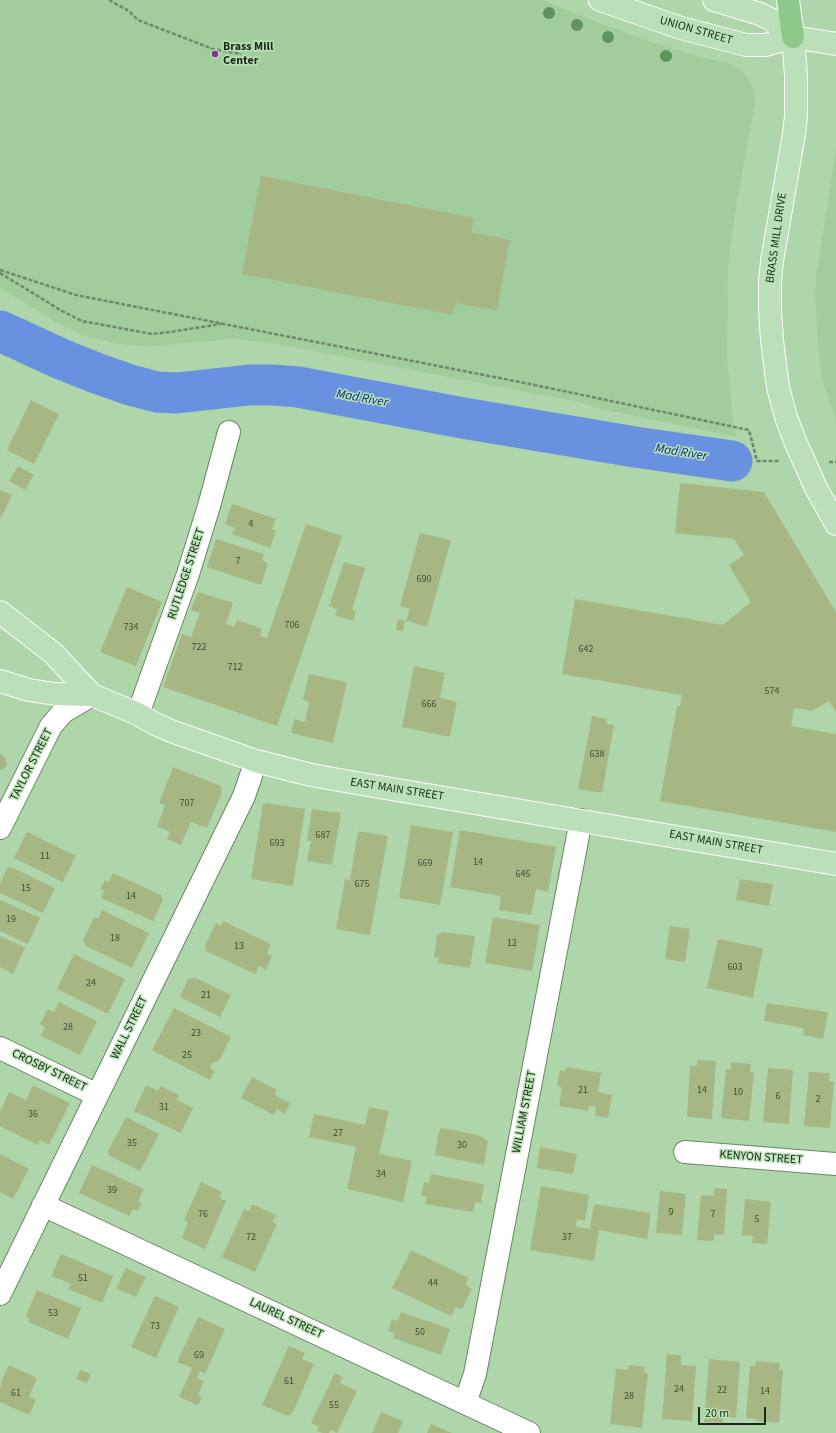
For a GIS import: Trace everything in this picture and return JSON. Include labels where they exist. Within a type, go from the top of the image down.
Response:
[{"type":"highway","points":[[788,0],[793,37]]},
{"type":"main road","name":"UNION STREET","points":[[600,0],[681,28],[746,45],[766,45],[793,37],[836,44]]},
{"type":"main road","name":"UNION STREET","points":[[714,0],[746,9],[766,17],[793,37]]},
{"type":"main road","name":"BRASS MILL DRIVE","points":[[793,37],[796,76],[796,116],[772,261],[770,296],[772,340],[778,387],[786,417],[816,488],[836,524]]},
{"type":"main road","name":"EAST MAIN STREET","points":[[0,612],[53,653],[92,695],[138,714],[171,731],[256,761],[311,775],[356,783],[836,864]]},
{"type":"main road","points":[[0,681],[29,690],[55,694],[92,695]]},
{"type":"street","name":"RUTLEDGE STREET","points":[[138,714],[188,574],[229,432]]},
{"type":"street","name":"TAYLOR STREET","points":[[0,828],[51,726],[63,712],[92,695]]},
{"type":"street","name":"WALL STREET","points":[[0,1294],[244,796],[256,761]]},
{"type":"street","name":"WILLIAM STREET","points":[[465,1403],[476,1374],[581,820]]},
{"type":"street","name":"CROSBY STREET","points":[[0,1048],[97,1095]]},
{"type":"street","name":"KENYON STREET","points":[[685,1152],[836,1164]]},
{"type":"street","name":"LAUREL STREET","points":[[43,1205],[529,1433]]},
{"type":"path","points":[[109,0],[129,11],[138,20],[213,49],[241,54]]},
{"type":"path","points":[[0,270],[76,294],[530,384],[749,430],[757,461]]},
{"type":"path","points":[[0,273],[62,311],[82,321],[152,334],[224,323]]},
{"type":"shaded area","name":"Brass Mill Center","points":[[0,0],[542,0],[646,40],[696,56],[729,64],[741,70],[749,79],[754,90],[755,103],[737,201],[728,266],[727,356],[734,428],[737,437],[601,409],[583,403],[272,343],[234,339],[151,346],[124,345],[81,335],[56,322],[0,288]]},
{"type":"shaded area","points":[[836,149],[836,421],[822,378],[818,346],[815,293]]},
{"type":"building","points":[[261,176],[474,218],[471,232],[510,240],[497,311],[455,303],[453,315],[242,274]]},
{"type":"building","points":[[31,400],[59,414],[34,464],[7,450]]},
{"type":"building","points":[[18,466],[34,475],[25,490],[9,481]]},
{"type":"building","points":[[680,483],[764,492],[836,612],[836,712],[829,701],[812,711],[794,708],[791,726],[836,734],[836,832],[660,801],[677,706],[680,706],[682,695],[562,674],[575,599],[723,625],[751,602],[729,565],[744,555],[734,539],[675,533]]},
{"type":"building","points":[[0,490],[12,495],[0,520]]},
{"type":"building","points":[[232,504],[276,519],[272,529],[276,531],[270,548],[232,534],[235,528],[225,524]]},
{"type":"building","points":[[306,524],[342,536],[277,726],[163,687],[182,634],[191,637],[200,613],[191,610],[198,592],[233,603],[226,624],[234,627],[237,620],[262,629],[260,636],[267,638]]},
{"type":"building","points":[[420,533],[451,540],[427,627],[408,621],[405,622],[403,631],[396,630],[398,619],[406,621],[410,609],[400,606]]},
{"type":"building","points":[[216,539],[264,554],[262,560],[268,563],[261,585],[207,567]]},
{"type":"building","points":[[344,562],[365,568],[352,610],[356,611],[353,621],[335,615],[337,609],[329,606]]},
{"type":"building","points":[[127,587],[162,602],[136,666],[100,652]]},
{"type":"building","points":[[414,666],[445,673],[440,698],[457,702],[450,737],[402,727]]},
{"type":"building","points":[[309,674],[347,682],[333,743],[291,733],[294,719],[305,722],[309,702],[303,700]]},
{"type":"building","points":[[592,716],[607,719],[606,724],[614,725],[602,793],[578,789]]},
{"type":"building","points":[[0,754],[5,757],[7,765],[0,770]]},
{"type":"building","points":[[173,767],[221,786],[222,792],[207,828],[191,822],[181,845],[167,839],[170,832],[158,827],[165,805],[159,803]]},
{"type":"building","points":[[266,803],[305,809],[293,886],[251,879],[263,804]]},
{"type":"building","points":[[312,809],[341,813],[332,865],[307,861],[311,841],[307,841]]},
{"type":"building","points":[[411,825],[453,832],[440,905],[399,898]]},
{"type":"building","points":[[460,830],[556,847],[548,892],[536,889],[531,915],[499,910],[501,896],[450,887]]},
{"type":"building","points":[[358,831],[388,836],[370,935],[336,929],[345,879],[350,880]]},
{"type":"building","points":[[27,832],[76,856],[63,882],[14,858]]},
{"type":"building","points":[[11,867],[55,888],[43,913],[0,893],[0,884],[7,868]]},
{"type":"building","points":[[113,873],[161,895],[163,900],[153,921],[101,898],[104,891],[100,889],[105,880],[109,882]]},
{"type":"building","points":[[740,879],[773,884],[769,906],[736,900]]},
{"type":"building","points":[[0,900],[40,918],[28,944],[0,931]]},
{"type":"building","points":[[102,910],[149,933],[132,968],[86,946],[83,940],[94,917],[98,919]]},
{"type":"building","points":[[493,917],[540,925],[532,971],[485,963]]},
{"type":"building","points":[[223,921],[271,944],[267,954],[272,956],[266,970],[259,966],[255,974],[206,951],[205,946],[216,923],[221,926]]},
{"type":"building","points":[[670,926],[690,929],[685,962],[665,959]]},
{"type":"building","points":[[443,932],[475,936],[470,968],[438,963],[439,958],[434,957],[437,935]]},
{"type":"building","points":[[0,936],[25,948],[13,974],[0,967]]},
{"type":"building","points":[[718,939],[763,948],[753,998],[707,988]]},
{"type":"building","points":[[74,954],[125,979],[108,1014],[57,989]]},
{"type":"building","points":[[196,978],[231,995],[220,1017],[180,997],[188,979]]},
{"type":"building","points":[[59,1002],[97,1021],[80,1055],[41,1036],[45,1027],[40,1024],[48,1009],[54,1012]]},
{"type":"building","points":[[767,1003],[828,1012],[823,1039],[803,1035],[804,1028],[764,1021]]},
{"type":"building","points":[[174,1008],[231,1037],[219,1061],[212,1063],[210,1068],[215,1071],[210,1080],[152,1050]]},
{"type":"building","points":[[697,1060],[716,1061],[712,1119],[687,1117],[690,1066],[697,1066]]},
{"type":"building","points":[[731,1062],[751,1064],[750,1072],[754,1073],[749,1121],[721,1118],[726,1069],[731,1070]]},
{"type":"building","points":[[566,1067],[601,1073],[598,1092],[612,1095],[608,1118],[595,1116],[596,1107],[589,1106],[588,1111],[559,1106],[562,1088],[557,1086],[560,1070],[566,1071]]},
{"type":"building","points":[[768,1068],[793,1070],[789,1124],[763,1122]]},
{"type":"building","points":[[809,1072],[830,1073],[829,1081],[834,1082],[830,1128],[804,1126]]},
{"type":"building","points":[[252,1077],[277,1090],[275,1095],[290,1103],[285,1114],[277,1109],[274,1115],[241,1098]]},
{"type":"building","points":[[33,1085],[70,1103],[49,1145],[40,1140],[38,1145],[0,1126],[0,1112],[9,1092],[26,1100]]},
{"type":"building","points":[[146,1085],[158,1091],[161,1086],[179,1095],[177,1100],[193,1108],[181,1133],[134,1111]]},
{"type":"building","points":[[369,1107],[389,1111],[379,1154],[412,1161],[403,1202],[347,1189],[356,1147],[309,1137],[314,1114],[365,1125]]},
{"type":"building","points":[[126,1117],[159,1134],[140,1171],[108,1155],[108,1151]]},
{"type":"building","points":[[441,1128],[478,1135],[488,1141],[484,1165],[435,1155],[439,1131]]},
{"type":"building","points":[[540,1147],[577,1154],[573,1174],[537,1168]]},
{"type":"building","points":[[0,1154],[29,1169],[13,1199],[0,1192]]},
{"type":"building","points":[[92,1165],[144,1189],[138,1201],[142,1203],[138,1211],[133,1209],[129,1216],[79,1193]]},
{"type":"building","points":[[431,1174],[484,1184],[481,1203],[475,1202],[473,1212],[425,1204],[427,1197],[421,1196],[424,1182],[429,1183]]},
{"type":"building","points":[[201,1182],[222,1192],[219,1198],[226,1201],[205,1249],[183,1239],[182,1237],[188,1223],[184,1220]]},
{"type":"building","points":[[541,1186],[589,1195],[585,1221],[577,1219],[576,1227],[590,1229],[594,1204],[651,1213],[647,1239],[599,1230],[594,1261],[530,1250]]},
{"type":"building","points":[[714,1188],[727,1189],[724,1235],[714,1234],[714,1241],[697,1240],[701,1195],[714,1196]]},
{"type":"building","points":[[660,1191],[686,1194],[682,1235],[656,1233]]},
{"type":"building","points":[[745,1199],[771,1202],[767,1244],[752,1243],[753,1236],[742,1235]]},
{"type":"building","points":[[252,1204],[276,1215],[273,1222],[277,1224],[255,1272],[222,1257],[244,1209],[249,1211]]},
{"type":"building","points":[[411,1250],[469,1278],[465,1285],[472,1289],[462,1309],[456,1307],[451,1316],[392,1288]]},
{"type":"building","points":[[61,1254],[113,1276],[102,1303],[68,1289],[71,1284],[51,1276]]},
{"type":"building","points":[[126,1268],[146,1277],[136,1297],[116,1288]]},
{"type":"building","points":[[37,1290],[81,1308],[68,1339],[28,1322],[29,1318],[26,1316]]},
{"type":"building","points":[[155,1296],[179,1307],[156,1358],[131,1347]]},
{"type":"building","points":[[401,1312],[450,1329],[441,1355],[393,1338],[395,1333],[388,1331],[392,1319],[398,1321]]},
{"type":"building","points":[[198,1317],[225,1329],[205,1374],[200,1371],[197,1378],[204,1381],[198,1396],[202,1397],[198,1405],[179,1397],[192,1368],[177,1362]]},
{"type":"building","points":[[289,1346],[305,1353],[302,1359],[314,1364],[293,1412],[288,1416],[262,1405]]},
{"type":"building","points":[[667,1354],[681,1355],[681,1365],[696,1366],[692,1421],[662,1419]]},
{"type":"building","points":[[709,1359],[740,1362],[736,1418],[723,1417],[723,1423],[704,1422]]},
{"type":"building","points":[[756,1361],[780,1363],[779,1370],[783,1370],[779,1423],[756,1421],[756,1419],[746,1418],[750,1366],[755,1366]]},
{"type":"building","points":[[9,1365],[37,1378],[29,1397],[36,1400],[29,1415],[0,1402],[1,1382]]},
{"type":"building","points":[[629,1365],[645,1367],[644,1373],[648,1373],[642,1428],[610,1424],[616,1369],[628,1370]]},
{"type":"building","points":[[80,1370],[91,1374],[87,1383],[76,1379]]},
{"type":"building","points":[[335,1373],[343,1377],[340,1383],[357,1391],[337,1433],[330,1430],[329,1433],[323,1433],[317,1431],[319,1427],[311,1423]]},
{"type":"building","points":[[381,1412],[403,1421],[398,1433],[372,1433]]},
{"type":"building","points":[[431,1424],[452,1433],[427,1433]]},
{"type":"waterway","name":"Mad River","points":[[0,331],[61,359],[96,373],[130,385],[157,392],[177,393],[249,385],[298,387],[463,418],[635,447],[732,461]]},
{"type":"place","name":"Brass Mill Center","points":[[215,54]]}]
